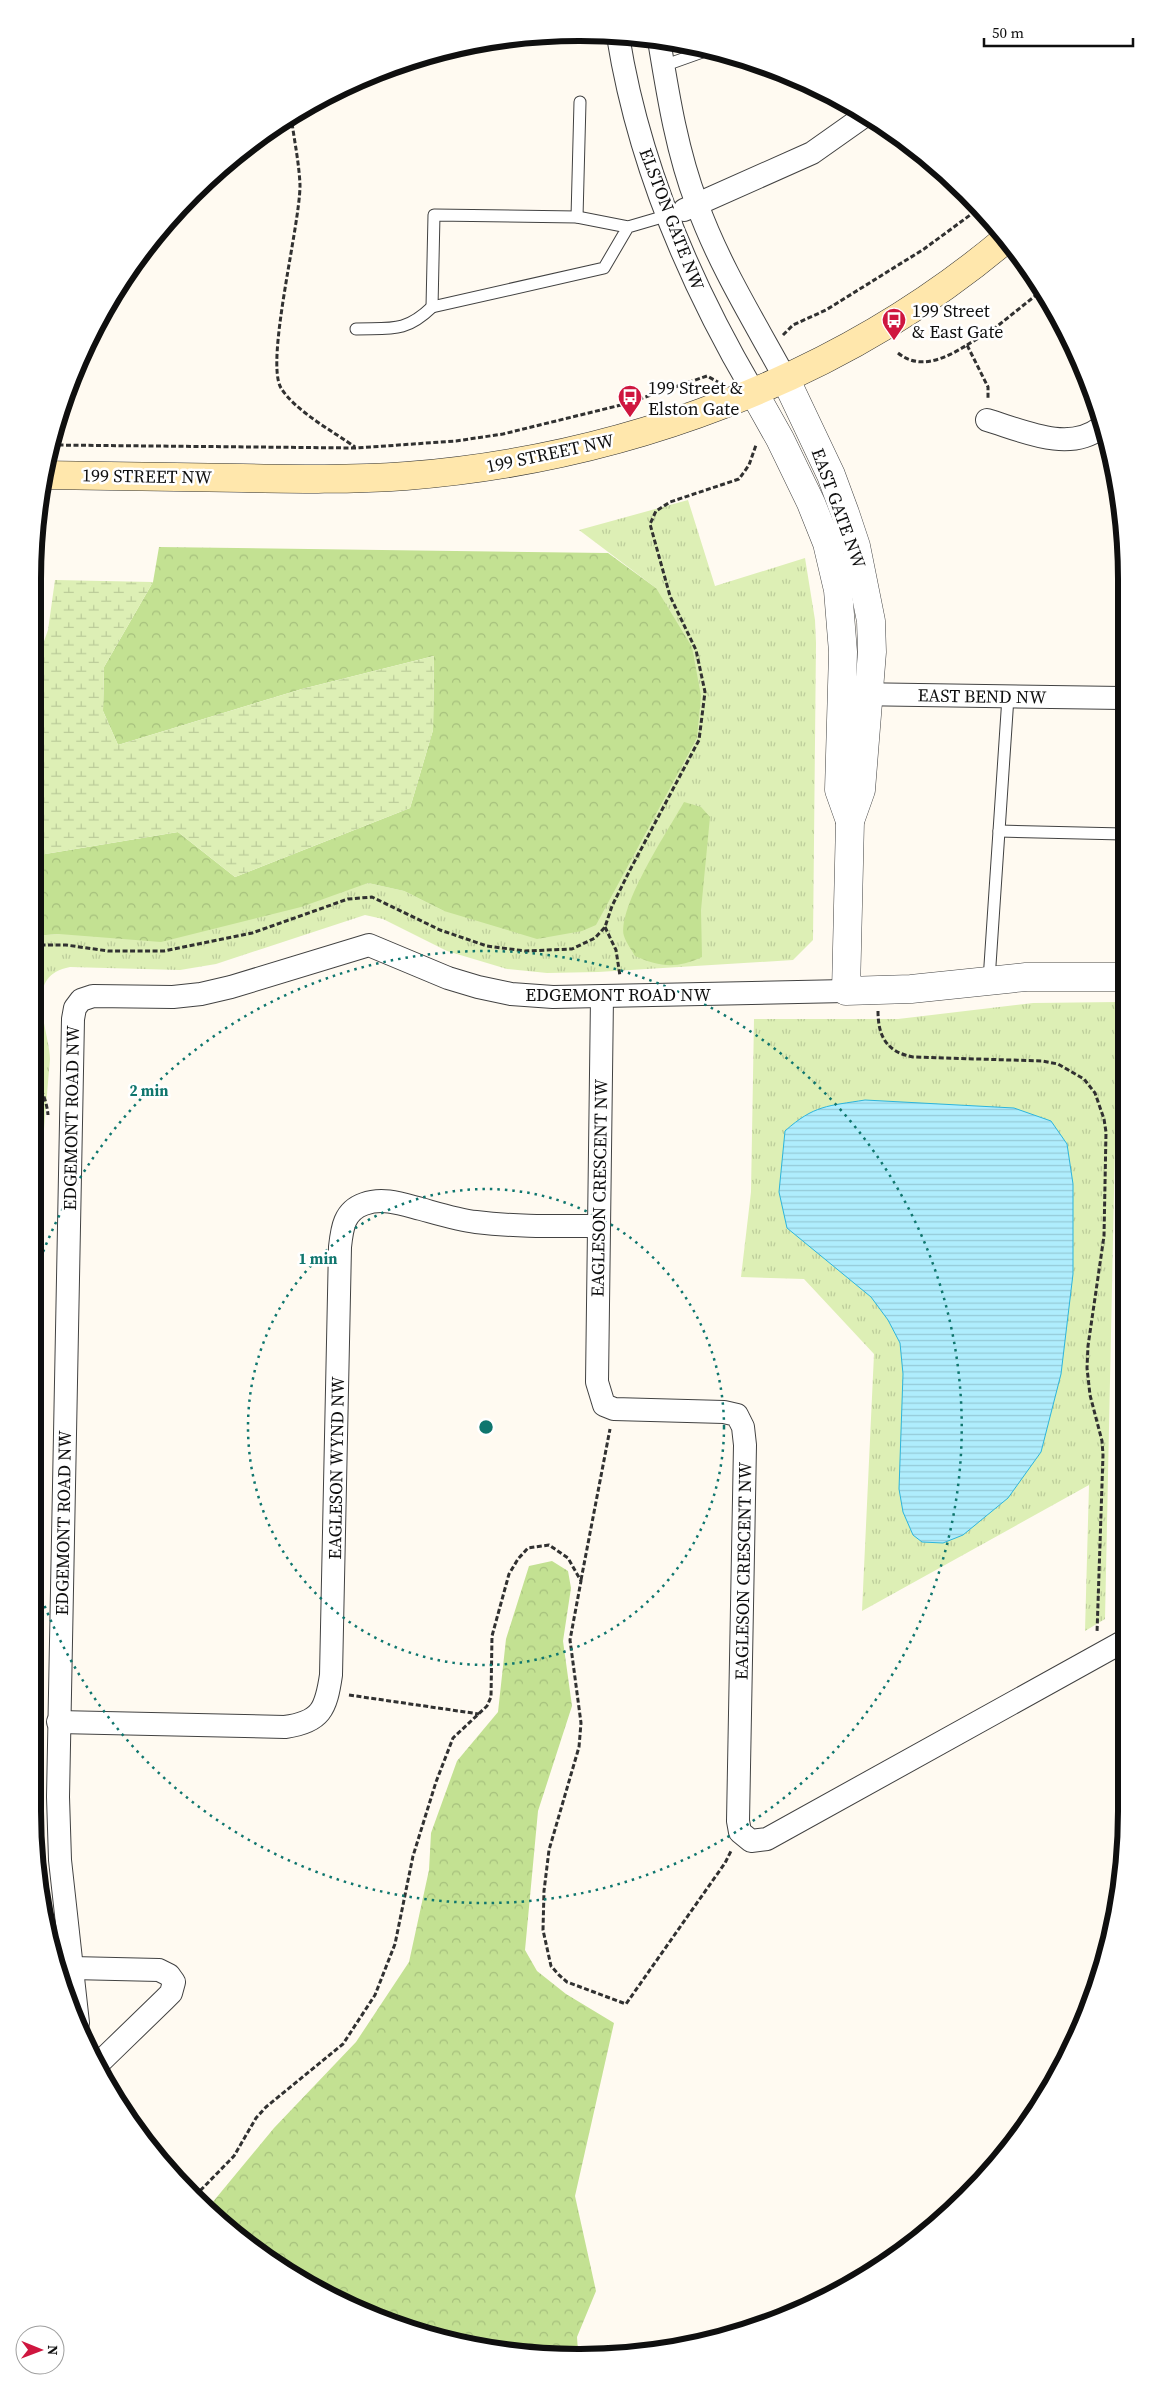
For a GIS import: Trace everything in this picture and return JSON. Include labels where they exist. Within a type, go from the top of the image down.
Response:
[{"type":"main road","name":"199 STREET NW","points":[[52,475],[305,479],[404,476],[462,470],[556,454],[642,433],[785,378],[868,336],[965,272],[1000,244]]},
{"type":"street","name":"ELSTON GATE NW","points":[[619,42],[626,77],[646,152],[684,259],[700,293],[753,391]]},
{"type":"street","name":"ELSTON GATE NW","points":[[660,48],[678,140],[697,205],[732,281],[785,378]]},
{"type":"street","points":[[626,77],[663,66]]},
{"type":"street","points":[[669,215],[697,205],[812,153],[860,120]]},
{"type":"street","name":"EAST GATE NW","points":[[785,378],[830,475],[856,546],[871,621],[872,652],[861,790],[850,821],[846,991]]},
{"type":"street","name":"EAST GATE NW","points":[[753,391],[780,439],[811,503],[827,543],[838,590],[843,652],[839,790],[850,821]]},
{"type":"street","points":[[987,420],[1042,437],[1082,439],[1096,430]]},
{"type":"street","name":"EAST BEND NW","points":[[842,694],[1118,698]]},
{"type":"street","name":"EDGEMONT ROAD NW","points":[[75,1998],[60,1860],[58,1722],[73,1019],[75,1008],[81,1000],[93,996],[173,997],[201,994],[231,987],[370,945],[448,978],[478,988],[520,995],[611,996],[878,991],[929,988],[989,980],[1065,976],[1118,977]]},
{"type":"street","name":"EAGLESON CRESCENT NW","points":[[611,996],[599,1226],[597,1382],[604,1405],[614,1409],[724,1412],[737,1415],[744,1427],[746,1445],[738,1811],[740,1832]]},
{"type":"street","name":"EAGLESON WYND NW","points":[[58,1722],[285,1727],[305,1724],[319,1714],[328,1694],[331,1675],[340,1247],[343,1226],[351,1211],[364,1204],[379,1200],[474,1222],[510,1226],[599,1226]]},
{"type":"street","points":[[740,1832],[751,1841],[767,1839],[1118,1644]]},
{"type":"street","points":[[72,1968],[159,1970],[169,1975],[174,1982],[170,1993],[164,2000],[103,2060]]},
{"type":"lane","points":[[663,66],[695,54]]},
{"type":"lane","points":[[577,217],[580,102]]},
{"type":"lane","points":[[432,307],[434,215],[577,217],[628,227],[669,215]]},
{"type":"lane","points":[[356,329],[395,328],[416,322],[432,307],[604,268],[628,227]]},
{"type":"lane","points":[[989,980],[1008,697]]},
{"type":"lane","points":[[999,831],[1118,834]]},
{"type":"path","points":[[292,124],[300,185],[276,354],[280,387],[293,402],[356,448]]},
{"type":"path","points":[[788,332],[793,325],[826,310],[924,249],[973,213]]},
{"type":"path","points":[[898,353],[912,362],[944,359],[995,328],[1036,295]]},
{"type":"path","points":[[967,345],[988,388],[987,420]]},
{"type":"path","points":[[59,445],[356,448],[456,441],[503,434],[625,404],[707,376],[716,378]]},
{"type":"path","points":[[41,945],[66,945],[108,951],[164,951],[252,933],[348,899],[372,897],[440,930],[487,946],[525,951],[572,949],[594,938],[605,927],[612,906],[630,870],[699,740],[705,692],[696,650],[670,596],[650,524],[656,511],[670,502],[739,480],[749,465],[758,438]]},
{"type":"path","points":[[605,927],[616,950],[621,968],[611,996]]},
{"type":"path","points":[[878,991],[880,1033],[884,1042],[896,1052],[913,1057],[1042,1061],[1058,1064],[1084,1079],[1101,1106],[1106,1132],[1104,1236],[1088,1346],[1087,1368],[1090,1395],[1099,1428],[1103,1454],[1096,1656]]},
{"type":"path","points":[[614,1409],[570,1640],[581,1723],[579,1747],[549,1850],[544,1891],[543,1930],[552,1966],[567,1982],[626,2004],[725,1863],[740,1832]]},
{"type":"path","points":[[199,2191],[234,2156],[256,2118],[266,2107],[343,2044],[375,1996],[395,1944],[413,1856],[436,1782],[453,1738],[487,1706],[491,1697],[492,1636],[509,1574],[518,1559],[528,1548],[548,1545],[568,1558],[581,1581]]},
{"type":"path","points":[[328,1694],[349,1695],[479,1714]]},
{"type":"green space","points":[[688,500],[715,586],[805,558],[815,620],[816,643],[813,940],[793,960],[598,972],[547,973],[507,969],[447,951],[383,919],[365,915],[216,964],[180,970],[70,967],[55,972],[46,981],[42,992],[43,1019],[50,1059],[44,1129],[41,1129],[41,935],[368,883],[404,891],[444,911],[681,763],[697,738],[656,588],[579,530]]},
{"type":"green space","points":[[159,547],[608,553],[656,588],[692,647],[701,696],[697,738],[596,925],[582,931],[537,939],[444,911],[404,891],[368,883],[301,907],[161,942],[59,934],[41,935],[41,855],[178,832],[235,877],[410,808],[433,730],[434,656],[302,689],[118,745],[103,711],[104,667],[153,582]]},
{"type":"green space","points":[[55,580],[153,582],[104,667],[103,711],[118,745],[302,689],[434,656],[433,730],[410,808],[235,877],[178,832],[41,855],[41,650],[48,630]]},
{"type":"green space","points":[[684,802],[701,807],[710,817],[701,910],[702,957],[676,965],[668,965],[635,956],[624,936],[624,923],[636,888]]},
{"type":"green space","points":[[1118,1002],[1105,1619],[1085,1631],[1089,1485],[862,1611],[874,1354],[804,1279],[741,1277],[751,1192],[754,1019],[898,1019],[1033,1003]]},
{"type":"green space","points":[[552,1561],[568,1571],[571,1588],[563,1641],[572,1706],[538,1811],[525,1950],[537,1971],[566,1994],[614,2023],[575,2196],[596,2291],[577,2337],[578,2349],[544,2348],[474,2338],[406,2320],[374,2308],[310,2277],[280,2258],[252,2238],[212,2203],[274,2128],[356,2042],[409,1962],[429,1870],[431,1833],[457,1761],[498,1712],[506,1639],[529,1566]]},
{"type":"water","points":[[865,1100],[1014,1108],[1051,1121],[1067,1144],[1073,1184],[1073,1274],[1061,1374],[1041,1452],[1008,1498],[963,1535],[943,1543],[922,1542],[913,1535],[903,1512],[899,1489],[903,1374],[900,1343],[888,1320],[871,1297],[787,1228],[779,1192],[785,1131],[795,1122],[813,1111]]},
{"type":"place","name":"199 Street & East Gate","points":[[894,341]]},
{"type":"place","name":"199 Street & Elston Gate","points":[[630,418]]}]
